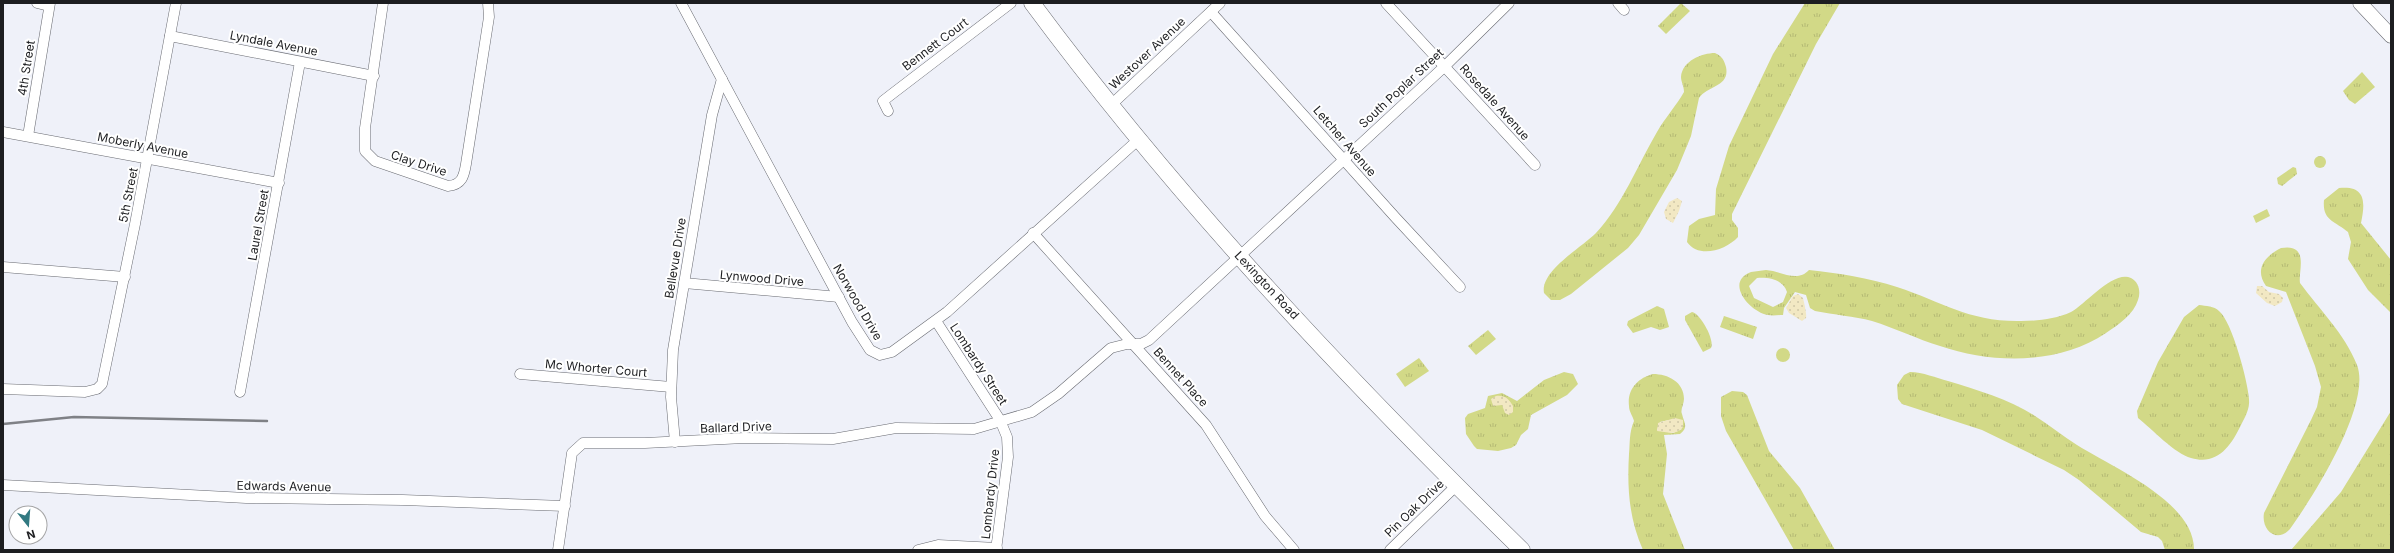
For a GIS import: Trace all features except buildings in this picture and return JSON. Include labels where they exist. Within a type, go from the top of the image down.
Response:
[{"type":"main road","name":"Lexington Road","points":[[1032,3],[1110,106],[1240,256],[1388,415],[1522,550]]},
{"type":"main road","points":[[2360,3],[2391,36]]},
{"type":"street","points":[[37,3],[50,4]]},
{"type":"street","name":"5th Street","points":[[3,389],[85,392],[97,389],[104,377],[148,159],[176,3]]},
{"type":"street","name":"Clay Drive","points":[[383,3],[364,144],[369,157],[384,165],[440,185],[452,186],[459,183],[463,178],[489,17],[488,3]]},
{"type":"street","name":"Norwood Drive","points":[[681,3],[866,345],[880,355],[892,352],[936,321],[1033,233],[1072,201],[1138,140]]},
{"type":"street","name":"Bennett Court","points":[[888,111],[883,102],[892,94],[1011,3]]},
{"type":"street","name":"Westover Avenue","points":[[1110,106],[1220,3]]},
{"type":"street","name":"Rosedale Avenue","points":[[1386,3],[1535,165]]},
{"type":"street","name":"South Poplar Street","points":[[1134,344],[1141,344],[1149,340],[1343,158],[1445,66],[1509,3]]},
{"type":"street","name":"4th Street","points":[[28,136],[50,4]]},
{"type":"street","name":"Letcher Avenue","points":[[1211,12],[1460,287]]},
{"type":"street","name":"Lyndale Avenue","points":[[170,36],[374,76]]},
{"type":"street","name":"Laurel Street","points":[[240,392],[300,62]]},
{"type":"street","name":"Bellevue Drive","points":[[675,442],[671,387],[673,350],[712,115],[722,79]]},
{"type":"street","name":"Moberly Avenue","points":[[3,132],[279,183]]},
{"type":"street","name":"Bennet Place","points":[[1033,233],[1206,425],[1265,516],[1294,550]]},
{"type":"street","points":[[3,267],[124,277]]},
{"type":"street","name":"Lynwood Drive","points":[[684,283],[839,297]]},
{"type":"street","name":"Lombardy Street","points":[[936,321],[1000,420]]},
{"type":"street","name":"Ballard Drive","points":[[558,550],[572,453],[579,445],[593,442],[675,442],[744,438],[834,439],[896,428],[966,430],[1016,417],[1040,407],[1058,394],[1111,348],[1121,344],[1134,344]]},
{"type":"street","name":"Mc Whorter Court","points":[[520,374],[671,387]]},
{"type":"street","name":"Lombardy Drive","points":[[997,549],[1008,457],[1007,437],[1000,420]]},
{"type":"street","name":"Edwards Avenue","points":[[3,485],[246,498],[403,500],[565,506]]},
{"type":"street","name":"Pin Oak Drive","points":[[1390,550],[1457,485]]},
{"type":"street","points":[[918,550],[938,544],[997,549]]},
{"type":"green space","points":[[1681,3],[1690,11],[1666,34],[1658,26]]},
{"type":"green space","points":[[1805,3],[1840,3],[1816,44],[1732,214],[1732,220],[1738,228],[1738,237],[1727,246],[1720,249],[1712,251],[1698,250],[1687,242],[1689,226],[1699,219],[1715,215],[1716,189],[1729,146],[1773,54]]},
{"type":"green space","points":[[1715,53],[1721,57],[1726,67],[1725,78],[1722,82],[1708,90],[1699,98],[1691,136],[1677,170],[1639,235],[1628,248],[1571,294],[1560,300],[1551,300],[1544,293],[1544,285],[1548,276],[1563,260],[1596,233],[1614,210],[1657,132],[1684,92],[1681,77],[1685,66],[1699,56]]},
{"type":"green space","points":[[2362,72],[2375,87],[2355,104],[2349,100],[2343,91]]},
{"type":"green space","points":[[2318,156],[2322,156],[2326,162],[2322,168],[2318,168],[2314,164],[2314,160]]},
{"type":"green space","points":[[2293,167],[2296,168],[2297,174],[2282,186],[2278,184],[2277,178]]},
{"type":"green space","points":[[2339,188],[2355,190],[2362,197],[2363,209],[2361,223],[2391,260],[2391,313],[2368,290],[2348,259],[2351,242],[2348,232],[2330,220],[2325,212],[2324,200]]},
{"type":"green space","points":[[2267,209],[2270,216],[2256,223],[2253,216]]},
{"type":"green space","points":[[2281,248],[2296,250],[2299,254],[2301,259],[2300,283],[2346,343],[2357,365],[2359,382],[2356,403],[2338,450],[2290,529],[2280,535],[2275,535],[2267,529],[2264,513],[2317,407],[2321,387],[2315,366],[2286,292],[2266,286],[2261,274],[2261,269],[2266,259]]},
{"type":"green space","points":[[1766,270],[1794,276],[1804,274],[1809,270],[1864,278],[1897,287],[1971,315],[2003,320],[2040,320],[2053,318],[2071,312],[2108,283],[2124,277],[2131,278],[2136,282],[2139,288],[2139,294],[2136,305],[2125,319],[2106,333],[2087,343],[2067,351],[2046,356],[2003,358],[1960,352],[1872,321],[1815,311],[1810,308],[1806,295],[1795,292],[1784,308],[1783,315],[1761,313],[1748,303],[1743,296],[1740,289],[1740,283],[1743,277],[1751,272]],"holes":[[[1757,278],[1775,280],[1782,284],[1787,292],[1783,302],[1773,307],[1754,298],[1749,286]]]},
{"type":"green space","points":[[2199,305],[2215,308],[2224,317],[2238,352],[2248,391],[2249,403],[2244,419],[2228,447],[2216,457],[2200,460],[2185,456],[2178,452],[2138,418],[2137,411],[2158,362],[2184,317]]},
{"type":"green space","points":[[1657,306],[1664,309],[1669,327],[1660,330],[1651,327],[1633,333],[1627,325],[1628,321]]},
{"type":"green space","points":[[1692,312],[1703,322],[1711,339],[1711,348],[1703,352],[1685,320],[1685,316]]},
{"type":"green space","points":[[1724,316],[1757,327],[1753,339],[1720,327]]},
{"type":"green space","points":[[1488,330],[1496,339],[1476,355],[1468,346]]},
{"type":"green space","points":[[1783,348],[1788,350],[1790,355],[1788,360],[1783,362],[1778,360],[1776,355],[1778,350]]},
{"type":"green space","points":[[1419,358],[1429,371],[1405,387],[1396,374]]},
{"type":"green space","points":[[1564,372],[1573,374],[1578,384],[1567,395],[1531,415],[1528,429],[1521,435],[1516,445],[1511,448],[1498,451],[1477,449],[1474,446],[1466,434],[1465,418],[1468,414],[1485,408],[1488,396],[1502,393],[1517,401],[1544,380]]},
{"type":"green space","points":[[1910,372],[1925,374],[1970,388],[2015,405],[2035,416],[2077,445],[2130,475],[2167,501],[2181,516],[2191,533],[2194,550],[2165,550],[2162,541],[2158,537],[2141,532],[2079,480],[2064,470],[1982,430],[1902,404],[1898,399],[1897,385],[1904,375]]},
{"type":"green space","points":[[1659,374],[1669,377],[1678,384],[1683,393],[1684,401],[1682,412],[1685,427],[1683,432],[1680,434],[1664,435],[1667,454],[1663,494],[1685,550],[1643,550],[1632,515],[1628,467],[1631,430],[1634,421],[1629,406],[1629,400],[1632,389],[1638,381],[1648,376]],"holes":[[[1669,420],[1682,429],[1673,433],[1657,430],[1660,422]]]},
{"type":"green space","points":[[1732,391],[1743,392],[1747,395],[1769,451],[1800,488],[1835,550],[1794,550],[1726,431],[1721,416],[1721,397]]},
{"type":"green space","points":[[2391,411],[2391,550],[2291,550],[2341,492]]},
{"type":"sand","points":[[1677,198],[1682,201],[1673,223],[1666,219],[1664,212],[1669,202]]},
{"type":"sand","points":[[2257,286],[2262,286],[2269,292],[2279,294],[2283,298],[2282,302],[2275,306],[2267,303],[2256,293]]},
{"type":"sand","points":[[1798,294],[1803,298],[1806,311],[1806,318],[1802,321],[1789,313],[1786,308],[1793,296]]},
{"type":"sand","points":[[1496,396],[1502,396],[1508,399],[1513,406],[1513,412],[1509,415],[1505,413],[1502,405],[1493,406],[1491,399]]},
{"type":"sand","points":[[1675,418],[1683,420],[1683,427],[1680,430],[1671,433],[1657,431],[1658,423]]},
{"type":"railway","points":[[3,424],[74,417],[267,421]]}]
